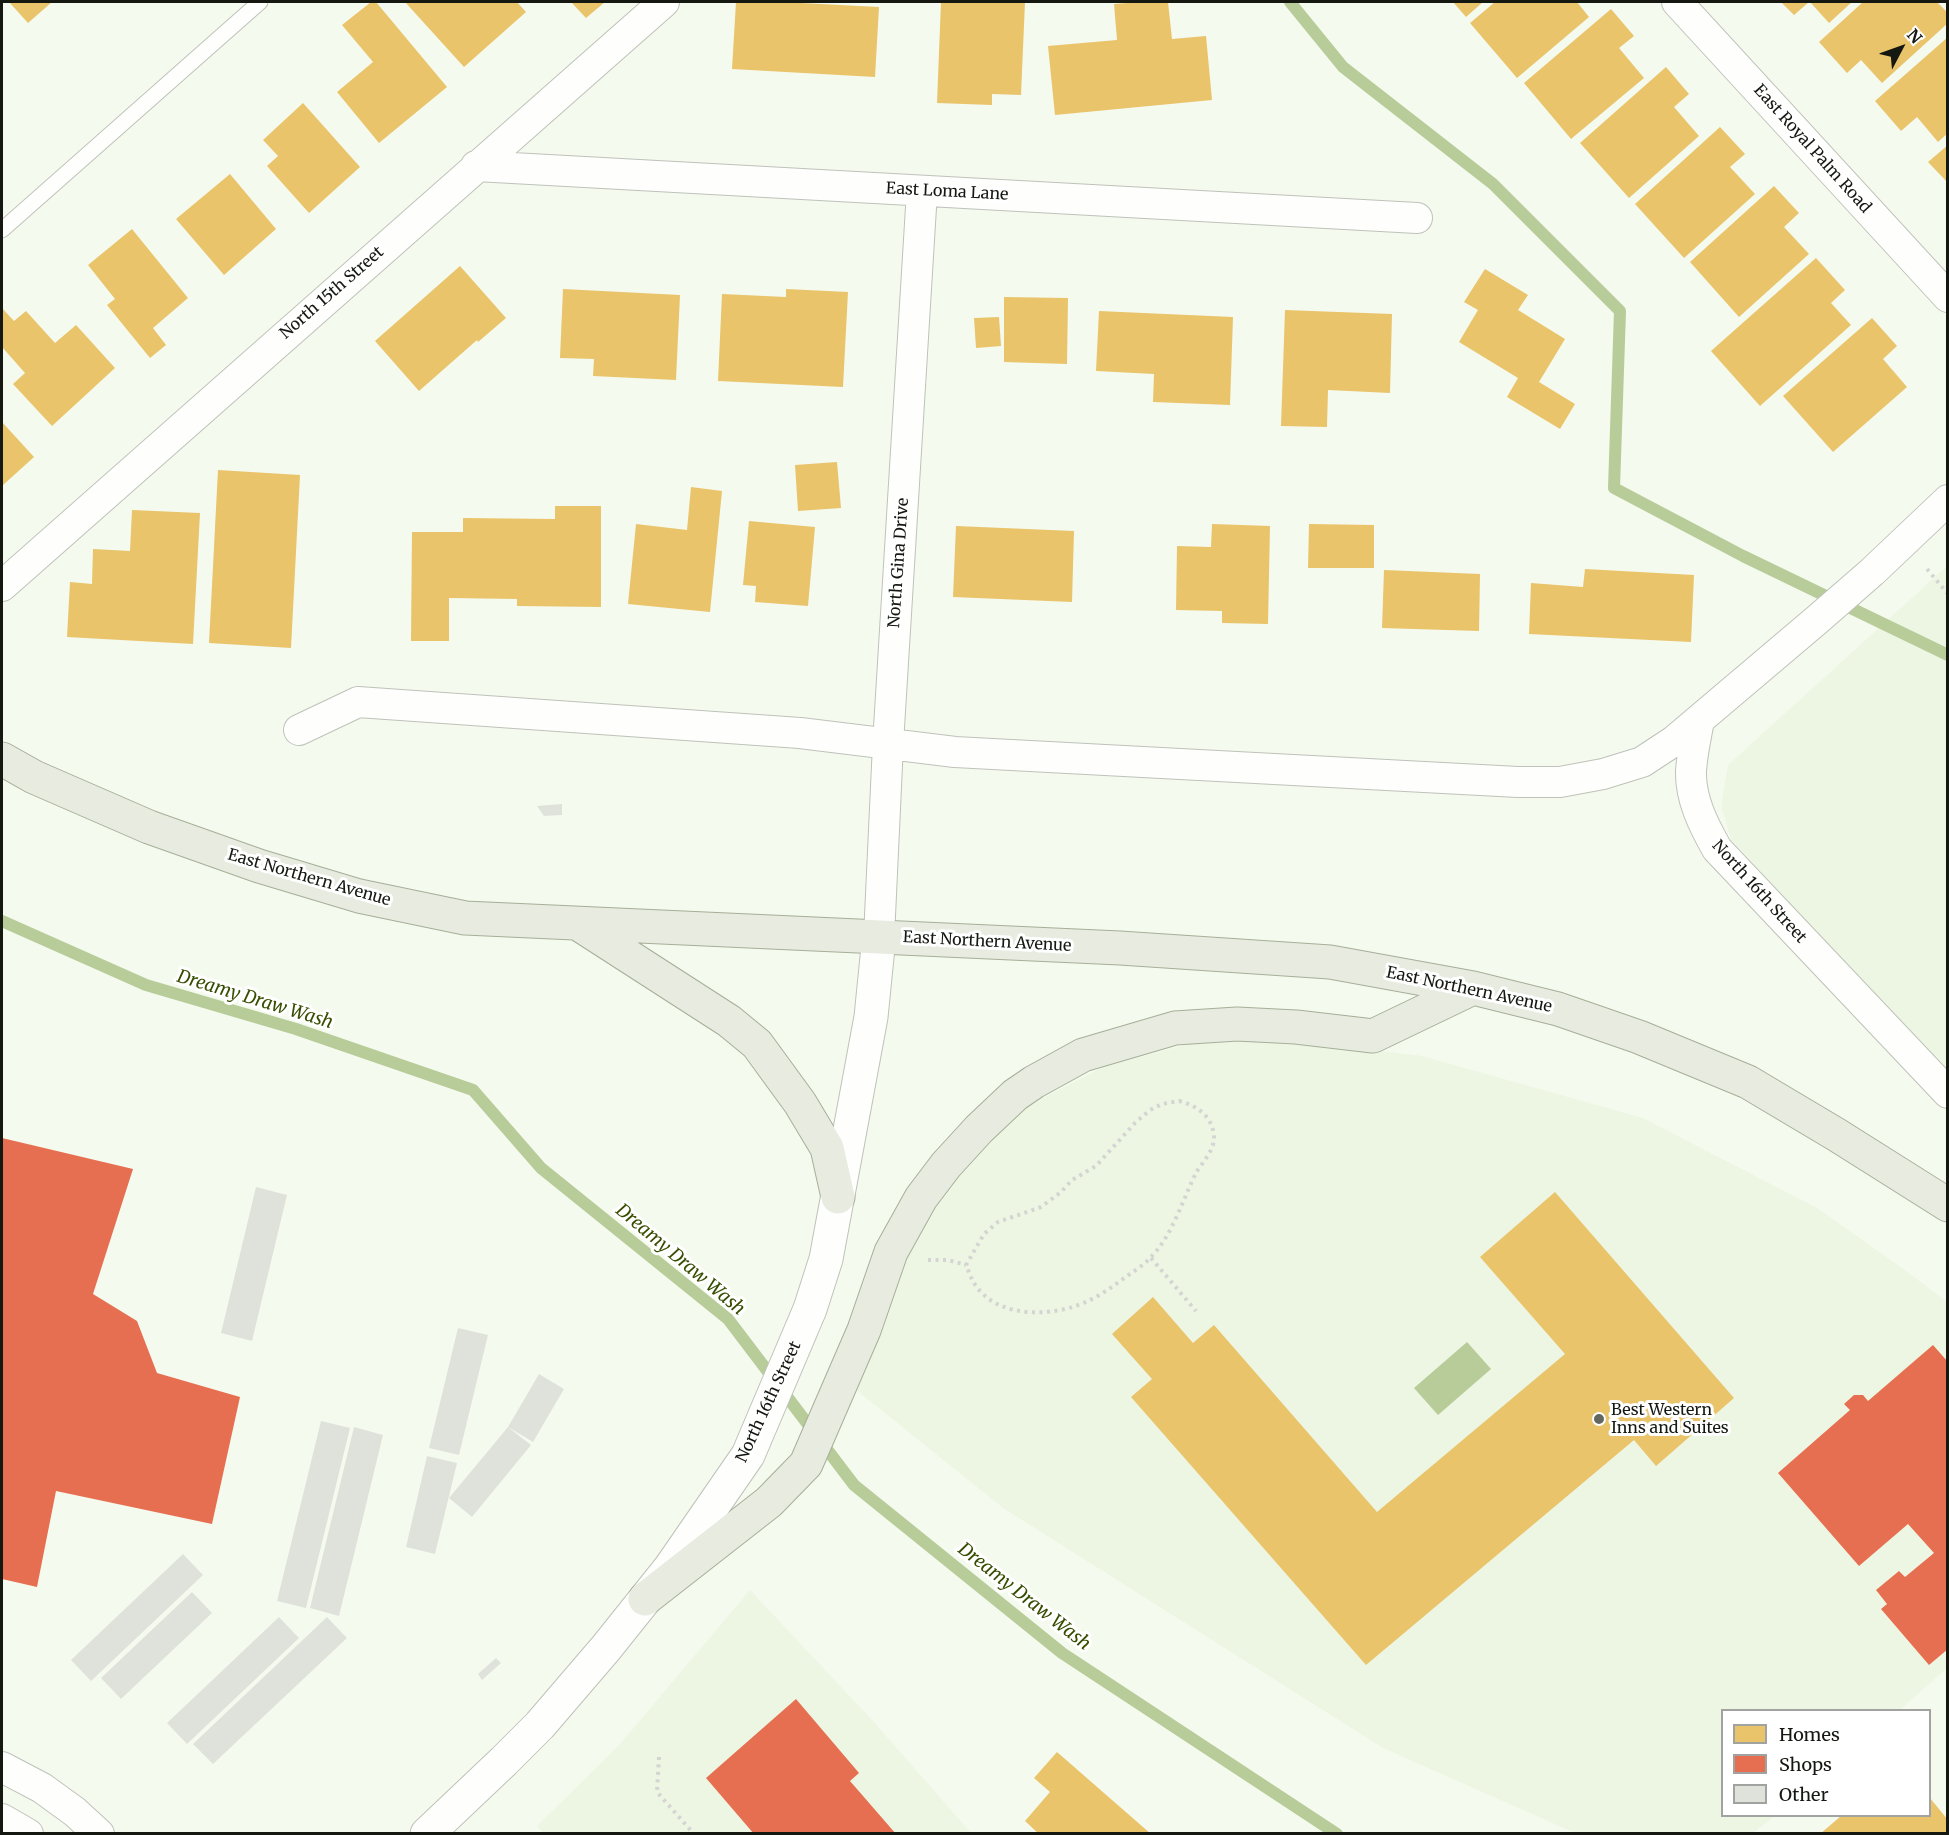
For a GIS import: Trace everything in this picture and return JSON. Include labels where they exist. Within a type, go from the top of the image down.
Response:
[{"type":"main road","name":"East Northern Avenue","points":[[2,759],[34,777],[149,827],[259,866],[359,896],[465,918],[1120,948],[1330,962],[1473,988],[1558,1009],[1639,1037],[1748,1083],[1837,1135],[1947,1205]]},
{"type":"main road","points":[[578,924],[729,1021],[757,1044],[800,1103],[827,1148],[838,1197]]},
{"type":"main road","name":"North 16th Street","points":[[427,1833],[540,1725],[606,1648],[697,1531],[748,1455],[810,1309],[826,1259],[871,1017],[879,936]]},
{"type":"main road","points":[[645,1599],[769,1502],[806,1464],[864,1330],[891,1252],[921,1198],[946,1165],[1015,1095],[1083,1055],[1175,1028],[1237,1024],[1296,1027],[1373,1036],[1473,988]]},
{"type":"street","name":"North 15th Street","points":[[2,586],[664,2]]},
{"type":"street","name":"East Royal Palm Road","points":[[1677,2],[1947,297]]},
{"type":"street","name":"East Loma Lane","points":[[476,166],[1417,218]]},
{"type":"street","name":"North Gina Drive","points":[[879,936],[888,744],[922,190]]},
{"type":"street","points":[[299,730],[358,702],[800,732],[955,752],[1518,782],[1560,782],[1603,774],[1642,762],[1674,741],[1872,572],[1947,500]]},
{"type":"street","name":"North 16th Street","points":[[1699,720],[1691,772],[1693,789],[1702,823],[1717,849],[1947,1093]]},
{"type":"street","points":[[2,1767],[42,1788],[99,1833]]},
{"type":"street","points":[[2,1819],[28,1833]]},
{"type":"lane","points":[[2,230],[260,2]]},
{"type":"path","points":[[1930,572],[1947,594]]},
{"type":"path","points":[[1179,1101],[1191,1103],[1202,1111],[1210,1123],[1214,1137],[1209,1151],[1164,1240],[1151,1258],[1107,1291],[1087,1302],[1058,1311],[1038,1312],[1001,1306],[982,1294],[973,1282],[966,1264],[984,1234],[998,1222],[1041,1207],[1061,1192],[1072,1180],[1096,1166],[1150,1110],[1162,1104],[1179,1101]]},
{"type":"path","points":[[1151,1258],[1196,1311]]},
{"type":"path","points":[[927,1260],[948,1260],[966,1264]]},
{"type":"path","points":[[659,1757],[657,1792],[694,1833]]},
{"type":"shaded area","points":[[1947,566],[1947,1074],[1731,839],[1721,806],[1728,765]]},
{"type":"shaded area","points":[[1199,1041],[1311,1042],[1422,1056],[1643,1118],[1817,1208],[1905,1270],[1947,1302],[1947,1668],[1901,1709],[1721,1709],[1721,1817],[1774,1817],[1753,1833],[1575,1833],[1383,1748],[1003,1508],[855,1389],[910,1242],[959,1168],[1026,1107],[1103,1067]]},
{"type":"shaded area","points":[[1467,1342],[1491,1369],[1438,1415],[1414,1388]]},
{"type":"shaded area","points":[[750,1590],[874,1722],[971,1833],[544,1834],[537,1826],[620,1744]]},
{"type":"building: Homes","points":[[9,2],[52,2],[28,23]]},
{"type":"building: Homes","points":[[371,2],[376,2],[447,87],[379,143],[337,92],[373,62],[342,25]]},
{"type":"building: Homes","points":[[405,2],[517,2],[526,12],[464,67]]},
{"type":"building: Homes","points":[[571,2],[605,2],[586,18]]},
{"type":"building: Homes","points":[[736,2],[879,7],[875,77],[732,69]]},
{"type":"building: Homes","points":[[941,2],[1025,2],[1021,95],[992,94],[992,105],[937,103]]},
{"type":"building: Homes","points":[[1168,2],[1172,39],[1206,36],[1212,100],[1055,115],[1048,46],[1117,40],[1114,4]]},
{"type":"building: Homes","points":[[1453,2],[1483,2],[1466,17]]},
{"type":"building: Homes","points":[[1495,2],[1577,2],[1589,17],[1517,78],[1470,23]]},
{"type":"building: Homes","points":[[1781,2],[1809,2],[1794,15]]},
{"type":"building: Homes","points":[[1810,2],[1852,2],[1829,23]]},
{"type":"building: Homes","points":[[1863,2],[1937,2],[1948,13],[1948,23],[1882,83],[1861,60],[1847,73],[1819,42]]},
{"type":"building: Homes","points":[[1611,9],[1634,36],[1619,48],[1644,78],[1571,139],[1524,83]]},
{"type":"building: Homes","points":[[1948,37],[1948,133],[1938,142],[1917,117],[1901,131],[1875,101]]},
{"type":"building: Homes","points":[[1666,67],[1689,94],[1674,107],[1699,136],[1629,198],[1580,143]]},
{"type":"building: Homes","points":[[303,103],[360,167],[309,213],[267,166],[278,156],[263,140]]},
{"type":"building: Homes","points":[[1720,127],[1745,154],[1730,167],[1755,194],[1684,258],[1635,204]]},
{"type":"building: Homes","points":[[1948,145],[1948,183],[1928,162]]},
{"type":"building: Homes","points":[[230,174],[276,229],[224,275],[176,219]]},
{"type":"building: Homes","points":[[1774,186],[1799,213],[1784,227],[1809,254],[1739,317],[1690,262]]},
{"type":"building: Homes","points":[[132,229],[188,298],[153,328],[166,345],[150,358],[107,305],[115,299],[88,265]]},
{"type":"building: Homes","points":[[1816,258],[1845,290],[1831,303],[1851,325],[1760,406],[1711,351]]},
{"type":"building: Homes","points":[[460,266],[506,318],[419,391],[375,341]]},
{"type":"building: Homes","points":[[1485,269],[1528,295],[1518,310],[1565,339],[1539,382],[1575,404],[1560,429],[1507,397],[1518,378],[1459,342],[1478,310],[1464,302]]},
{"type":"building: Homes","points":[[563,289],[680,295],[676,380],[593,376],[594,359],[560,358]]},
{"type":"building: Homes","points":[[786,289],[848,292],[843,387],[718,381],[722,294],[786,297]]},
{"type":"building: Homes","points":[[1004,297],[1068,298],[1067,364],[1004,362]]},
{"type":"building: Homes","points":[[2,308],[14,321],[26,311],[55,343],[76,325],[115,368],[52,426],[13,384],[25,373],[2,347]]},
{"type":"building: Homes","points":[[1285,310],[1392,314],[1390,393],[1328,390],[1327,427],[1281,426]]},
{"type":"building: Homes","points":[[1099,311],[1233,317],[1230,405],[1153,402],[1154,374],[1096,371]]},
{"type":"building: Homes","points":[[999,317],[1001,346],[976,348],[974,318]]},
{"type":"building: Homes","points":[[1872,318],[1897,346],[1883,359],[1907,387],[1833,452],[1783,396]]},
{"type":"building: Homes","points":[[2,422],[34,457],[2,486]]},
{"type":"building: Homes","points":[[837,462],[841,508],[798,511],[795,465]]},
{"type":"building: Homes","points":[[218,470],[300,475],[291,648],[209,643]]},
{"type":"building: Homes","points":[[691,487],[722,491],[710,612],[628,604],[636,524],[687,530]]},
{"type":"building: Homes","points":[[555,506],[601,506],[601,607],[517,606],[517,599],[449,598],[449,641],[411,641],[412,532],[463,532],[463,518],[555,519]]},
{"type":"building: Homes","points":[[132,510],[200,513],[193,644],[67,637],[70,582],[92,584],[93,549],[130,551]]},
{"type":"building: Homes","points":[[749,521],[815,527],[808,606],[755,602],[756,586],[743,585]]},
{"type":"building: Homes","points":[[1212,524],[1270,526],[1268,624],[1222,623],[1222,611],[1176,610],[1177,546],[1211,547]]},
{"type":"building: Homes","points":[[1309,524],[1374,525],[1374,568],[1308,568]]},
{"type":"building: Homes","points":[[956,526],[1074,531],[1072,602],[953,597]]},
{"type":"building: Homes","points":[[1585,569],[1694,575],[1691,642],[1529,634],[1531,583],[1583,587]]},
{"type":"building: Homes","points":[[1384,570],[1480,574],[1479,631],[1382,628]]},
{"type":"building: Homes","name":"Best Western Inns and Suites","points":[[1555,1192],[1734,1398],[1656,1466],[1634,1440],[1366,1665],[1131,1397],[1152,1379],[1112,1334],[1153,1297],[1193,1343],[1214,1325],[1377,1512],[1565,1354],[1480,1257]]},
{"type":"building: Homes","points":[[1057,1752],[1151,1834],[1039,1834],[1025,1821],[1050,1792],[1034,1778]]},
{"type":"building: Homes","points":[[1931,1799],[1948,1820],[1948,1834],[1820,1834],[1840,1817],[1931,1817]]},
{"type":"building: Shops","points":[[2,1138],[133,1169],[93,1294],[137,1321],[157,1373],[240,1397],[212,1524],[56,1491],[37,1587],[2,1579]]},
{"type":"building: Shops","points":[[1933,1345],[1948,1362],[1948,1649],[1929,1665],[1881,1609],[1887,1604],[1876,1590],[1899,1571],[1905,1577],[1934,1553],[1908,1524],[1859,1566],[1778,1473],[1850,1410],[1844,1404],[1854,1395],[1863,1395],[1868,1401]]},
{"type":"building: Shops","points":[[796,1699],[859,1773],[850,1781],[896,1834],[754,1834],[706,1778]]},
{"type":"building: Other","points":[[562,804],[562,815],[544,816],[537,806]]},
{"type":"building: Other","points":[[256,1187],[287,1195],[252,1341],[221,1333]]},
{"type":"building: Other","points":[[458,1328],[488,1335],[459,1455],[429,1448]]},
{"type":"building: Other","points":[[539,1374],[564,1389],[533,1442],[508,1427]]},
{"type":"building: Other","points":[[321,1421],[350,1428],[306,1608],[277,1601]]},
{"type":"building: Other","points":[[354,1427],[383,1435],[339,1616],[310,1608]]},
{"type":"building: Other","points":[[508,1427],[531,1445],[472,1517],[449,1498]]},
{"type":"building: Other","points":[[427,1456],[457,1463],[435,1554],[406,1547]]},
{"type":"building: Other","points":[[183,1554],[203,1575],[91,1681],[71,1660]]},
{"type":"building: Other","points":[[192,1592],[212,1613],[121,1699],[101,1678]]},
{"type":"building: Other","points":[[279,1617],[299,1638],[187,1744],[167,1723]]},
{"type":"building: Other","points":[[327,1617],[347,1638],[213,1764],[193,1744]]},
{"type":"building: Other","points":[[496,1658],[501,1663],[482,1680],[478,1674]]},
{"type":"waterway","points":[[1290,2],[1343,67],[1493,184],[1620,311],[1614,488],[1743,556],[1948,655]]},
{"type":"waterway","name":"Dreamy Draw Wash","points":[[2,921],[146,985],[296,1029],[473,1090],[541,1168],[728,1319],[854,1485],[1062,1653],[1337,1834]]},
{"type":"place","name":"Best Western Inns and Suites","points":[[1599,1419]]}]
